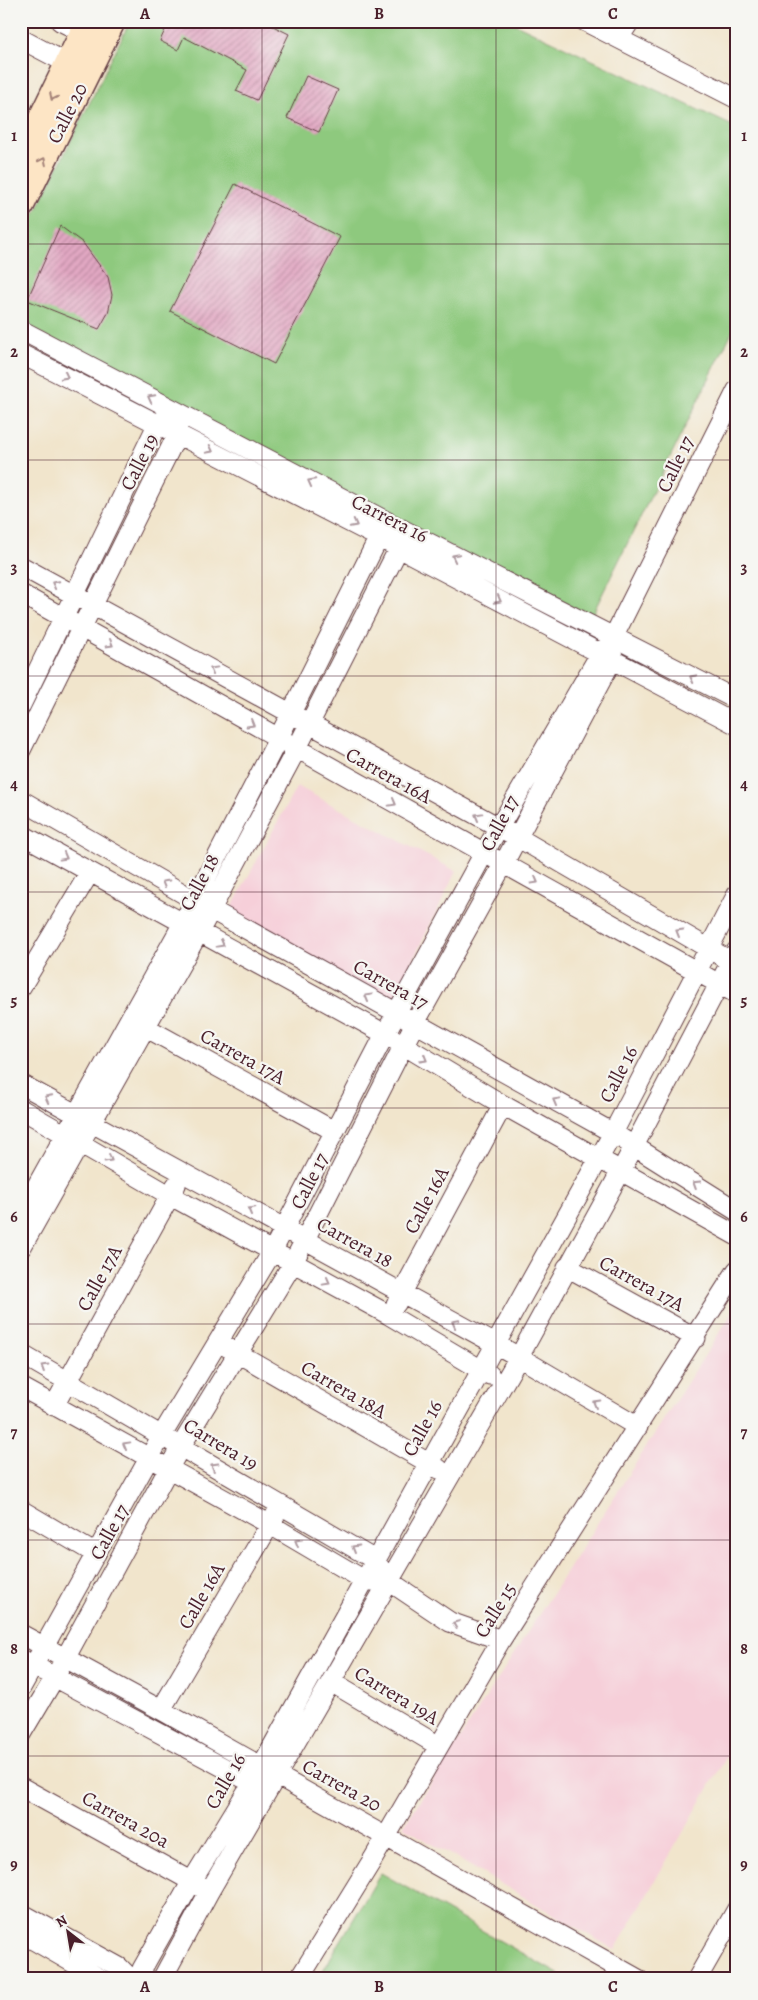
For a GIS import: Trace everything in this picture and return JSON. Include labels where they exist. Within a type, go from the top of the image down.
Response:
[{"type":"street","points":[[60,21],[96,29]]},
{"type":"street","points":[[584,21],[737,99]]},
{"type":"street","points":[[620,38],[630,21]]},
{"type":"street","name":"Calle 20","points":[[21,205],[96,29]]},
{"type":"street","points":[[21,39],[78,69]]},
{"type":"street","name":"Calle 20","points":[[21,161],[78,69]]},
{"type":"street","name":"Carrera 16","points":[[21,330],[177,411],[606,657],[737,725]]},
{"type":"street","name":"Carrera 16","points":[[21,354],[178,433],[383,529]]},
{"type":"street","name":"Calle 17","points":[[21,1734],[66,1658],[181,1446],[293,1263],[415,1023],[504,863],[737,390]]},
{"type":"street","name":"Calle 19","points":[[21,705],[64,618],[84,600],[178,433],[177,411],[158,423],[84,600],[82,628],[21,750]]},
{"type":"street","name":"Calle 18","points":[[21,1248],[84,1117],[138,1023],[199,932],[202,904],[291,712],[383,529]]},
{"type":"street","name":"Carrera 16","points":[[402,539],[614,638],[737,700]]},
{"type":"street","name":"Calle 18","points":[[138,1023],[183,923],[202,904],[296,750],[402,539]]},
{"type":"street","name":"Carrera 16A","points":[[21,566],[517,837],[707,948],[735,959]]},
{"type":"street","name":"Carrera 16A","points":[[21,594],[278,740],[504,863],[737,994]]},
{"type":"street","name":"Calle 17","points":[[21,1688],[28,1662],[45,1647],[162,1435],[272,1252],[385,1034],[498,827],[606,657]]},
{"type":"street","name":"Carrera 17","points":[[21,800],[202,904],[634,1145],[737,1210]]},
{"type":"street","points":[[21,834],[385,1034],[503,1105],[737,1236]]},
{"type":"street","points":[[21,987],[90,872]]},
{"type":"street","name":"Calle 16","points":[[162,1979],[209,1892],[260,1787],[260,1765],[613,1133],[707,948],[737,894]]},
{"type":"street","name":"Calle 16","points":[[145,1979],[142,1969],[192,1881],[260,1787],[278,1775],[518,1357],[621,1171],[719,984],[735,959]]},
{"type":"street","name":"Carrera 17A","points":[[138,1023],[334,1131]]},
{"type":"street","name":"Carrera 18","points":[[21,1084],[518,1357],[638,1427]]},
{"type":"street","name":"Calle 16A","points":[[389,1315],[503,1105]]},
{"type":"street","points":[[21,1109],[73,1137],[171,1196],[389,1315],[479,1370],[503,1382]]},
{"type":"street","name":"Calle 18","points":[[21,1214],[73,1137]]},
{"type":"street","name":"Calle 17A","points":[[54,1406],[171,1196],[182,1172]]},
{"type":"street","name":"Carrera 17A","points":[[567,1267],[696,1338]]},
{"type":"street","name":"Calle 15","points":[[299,1979],[387,1836],[502,1640],[696,1338],[737,1270]]},
{"type":"street","name":"Carrera 18A","points":[[217,1341],[450,1474]]},
{"type":"street","name":"Carrera 19","points":[[21,1354],[375,1560],[389,1581],[450,1622],[502,1640]]},
{"type":"street","points":[[21,1387],[269,1524],[364,1580],[389,1581]]},
{"type":"street","name":"Calle 16A","points":[[161,1710],[269,1524],[282,1506]]},
{"type":"street","points":[[21,1510],[96,1554]]},
{"type":"street","name":"Carrera 20","points":[[21,1634],[278,1775],[638,1979]]},
{"type":"street","points":[[28,1662],[260,1787]]},
{"type":"street","name":"Carrera 19A","points":[[331,1682],[439,1746]]},
{"type":"street","name":"Carrera 20a","points":[[21,1786],[209,1892]]},
{"type":"street","points":[[697,1979],[737,1909]]},
{"type":"street","points":[[21,1913],[119,1967],[131,1979]]},
{"type":"street","points":[[21,1933],[101,1979]]},
{"type":"shaded area","points":[[297,786],[456,871],[392,1004],[228,914]]},
{"type":"shaded area","points":[[737,1305],[737,1739],[615,1950],[403,1827]]},
{"type":"shaded area","points":[[21,1966],[44,1979],[21,1979]]},
{"type":"green space","points":[[130,21],[509,21],[737,128],[737,322],[590,619],[21,324],[21,242]]},
{"type":"green space","points":[[381,1873],[567,1979],[318,1979]]},
{"type":"building","points":[[169,21],[263,21],[289,34],[257,100],[236,91],[247,70],[184,37],[178,50],[160,41]]},
{"type":"building","points":[[306,76],[338,90],[319,132],[287,118]]},
{"type":"building","points":[[235,184],[340,237],[274,364],[170,311]]},
{"type":"building","points":[[60,226],[83,243],[108,277],[112,295],[108,313],[99,329],[27,300]]}]
